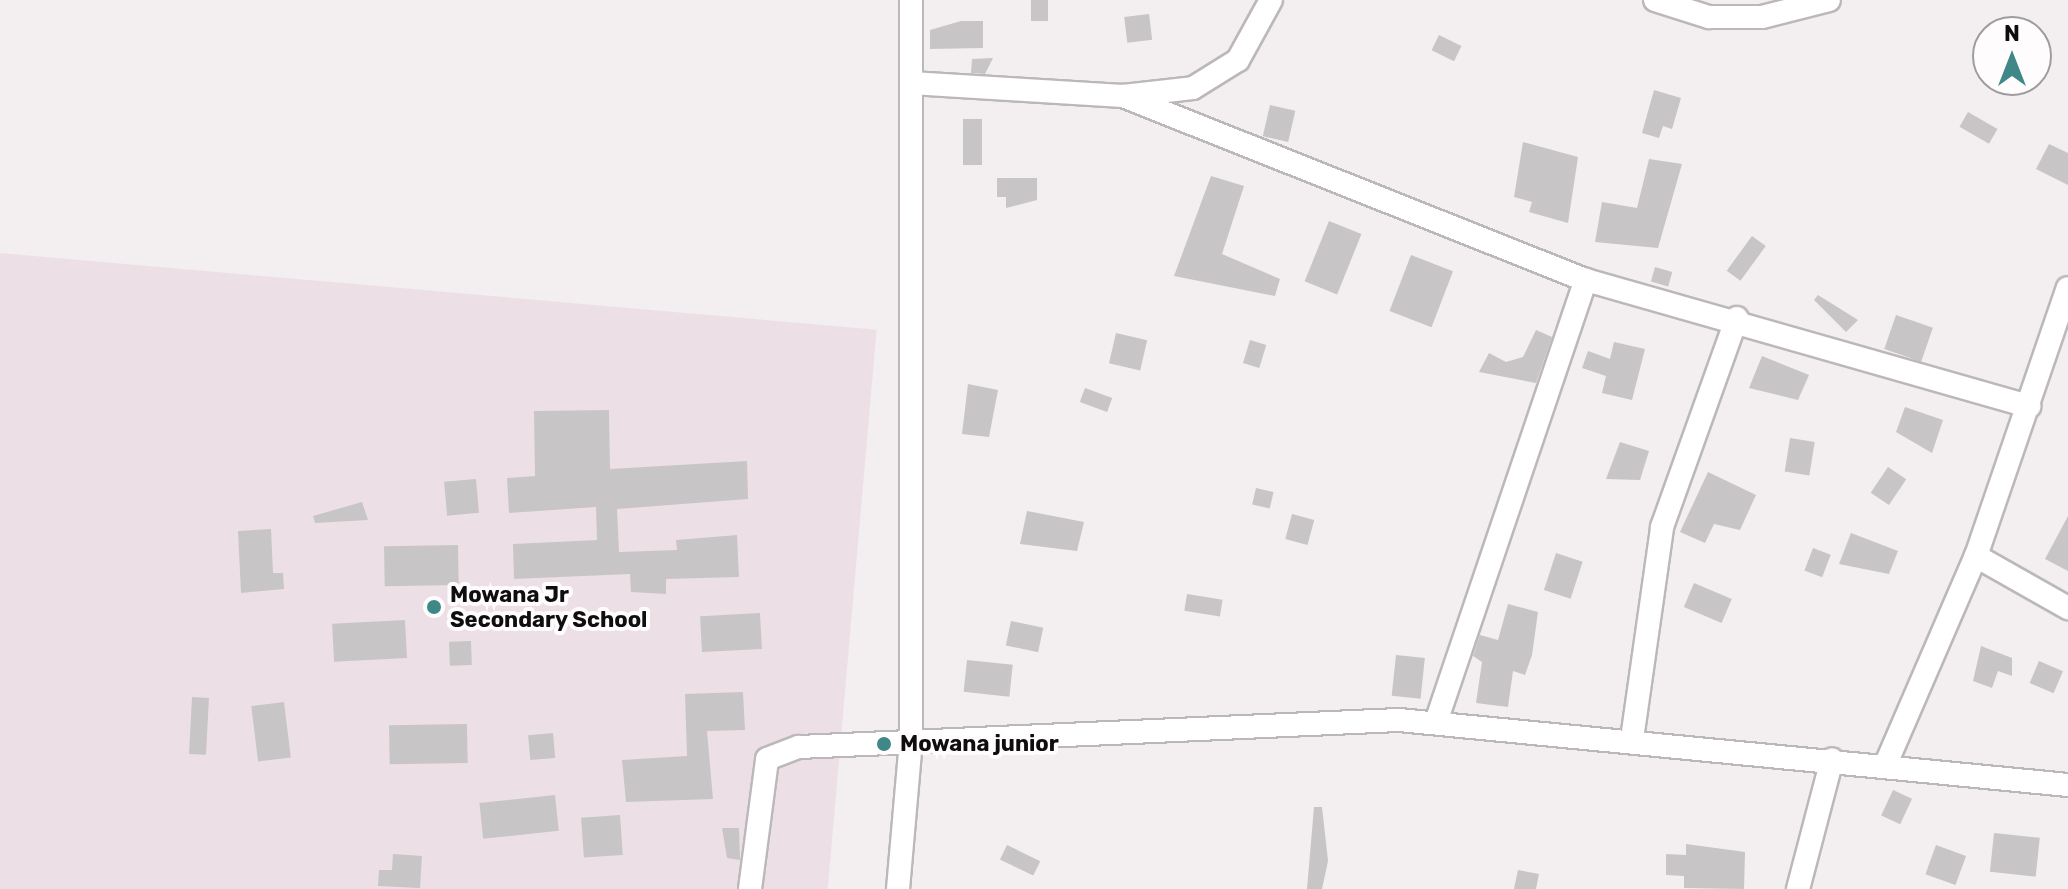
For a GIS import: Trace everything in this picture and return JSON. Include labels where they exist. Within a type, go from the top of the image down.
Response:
[{"type":"street","points":[[898,889],[911,740],[911,0]]},
{"type":"street","points":[[911,83],[1123,96],[1193,88],[1221,74],[1252,41],[1271,0]]},
{"type":"street","points":[[1655,0],[1709,17],[1762,17],[1829,0]]},
{"type":"street","points":[[1123,96],[1586,280],[1737,318],[2029,406]]},
{"type":"street","points":[[1436,722],[1586,280]]},
{"type":"street","points":[[1885,766],[1976,556],[2068,288]]},
{"type":"street","points":[[1632,739],[1662,527],[1737,318]]},
{"type":"street","points":[[1976,556],[2068,608]]},
{"type":"street","points":[[750,889],[767,759],[799,747],[911,740],[1436,722],[1632,739],[2068,785]]},
{"type":"street","points":[[1798,889],[1832,759]]},
{"type":"shaded area","name":"Mowana Jr Secondary School","points":[[0,253],[877,330],[828,889],[0,889]]},
{"type":"building","points":[[1031,0],[1048,0],[1048,21],[1031,21]]},
{"type":"building","points":[[1149,14],[1152,40],[1127,43],[1124,17]]},
{"type":"building","points":[[961,21],[983,21],[983,48],[930,49],[930,30]]},
{"type":"building","points":[[1439,35],[1461,46],[1454,61],[1432,50]]},
{"type":"building","points":[[993,58],[985,74],[971,73],[972,59]]},
{"type":"building","points":[[1654,90],[1681,98],[1672,129],[1663,126],[1659,138],[1642,133]]},
{"type":"building","points":[[1270,105],[1295,111],[1288,142],[1263,136]]},
{"type":"building","points":[[1968,112],[1997,129],[1989,144],[1960,127]]},
{"type":"building","points":[[963,119],[982,119],[982,165],[963,165]]},
{"type":"building","points":[[1523,142],[1578,157],[1568,223],[1529,212],[1532,202],[1514,197]]},
{"type":"building","points":[[2049,144],[2068,153],[2068,185],[2036,169]]},
{"type":"building","points":[[1649,159],[1682,164],[1658,248],[1595,242],[1602,202],[1637,208]]},
{"type":"building","points":[[1211,176],[1244,186],[1222,254],[1280,279],[1275,296],[1174,276]]},
{"type":"building","points":[[997,178],[1037,178],[1037,200],[1006,208],[1006,197],[997,197]]},
{"type":"building","points":[[1329,221],[1361,234],[1337,294],[1305,281]]},
{"type":"building","points":[[1752,236],[1766,246],[1740,281],[1727,271]]},
{"type":"building","points":[[1411,255],[1453,271],[1432,327],[1389,311]]},
{"type":"building","points":[[1655,267],[1672,272],[1668,286],[1651,281]]},
{"type":"building","points":[[1818,295],[1858,320],[1846,332],[1814,300]]},
{"type":"building","points":[[1896,315],[1933,328],[1921,362],[1884,349]]},
{"type":"building","points":[[1536,330],[1552,337],[1536,383],[1479,372],[1489,353],[1506,362],[1523,357]]},
{"type":"building","points":[[1116,333],[1147,340],[1140,370],[1109,363]]},
{"type":"building","points":[[1250,340],[1266,345],[1259,368],[1243,363]]},
{"type":"building","points":[[1614,342],[1645,349],[1632,400],[1602,393],[1606,376],[1582,368],[1588,351],[1610,359]]},
{"type":"building","points":[[1762,356],[1809,375],[1798,400],[1749,388]]},
{"type":"building","points":[[968,384],[998,390],[989,437],[962,434]]},
{"type":"building","points":[[1085,388],[1112,398],[1107,412],[1080,402]]},
{"type":"building","points":[[1905,407],[1943,420],[1932,453],[1896,432]]},
{"type":"building","points":[[609,410],[610,469],[747,461],[748,499],[617,509],[619,552],[677,550],[676,540],[737,535],[739,577],[666,579],[666,594],[631,592],[630,574],[514,579],[513,544],[597,540],[596,507],[509,513],[507,478],[535,476],[534,411]]},
{"type":"building","points":[[1790,438],[1815,442],[1809,475],[1785,472]]},
{"type":"building","points":[[1620,442],[1649,451],[1640,480],[1606,479]]},
{"type":"building","points":[[1888,467],[1906,479],[1889,505],[1871,493]]},
{"type":"building","points":[[1708,472],[1756,495],[1740,530],[1714,524],[1705,543],[1680,532]]},
{"type":"building","points":[[476,479],[479,513],[447,516],[444,482]]},
{"type":"building","points":[[1256,488],[1274,492],[1270,509],[1252,505]]},
{"type":"building","points":[[362,502],[368,520],[315,523],[313,516]]},
{"type":"building","points":[[1027,511],[1084,522],[1077,551],[1020,544]]},
{"type":"building","points":[[1292,514],[1314,520],[1307,545],[1285,539]]},
{"type":"building","points":[[2068,516],[2068,571],[2045,559]]},
{"type":"building","points":[[271,529],[273,573],[283,573],[284,589],[241,593],[238,531]]},
{"type":"building","points":[[1851,533],[1898,551],[1889,574],[1839,564]]},
{"type":"building","points":[[458,545],[459,585],[385,586],[384,546]]},
{"type":"building","points":[[1813,548],[1831,555],[1822,577],[1804,570]]},
{"type":"building","points":[[1556,553],[1583,562],[1571,599],[1544,590]]},
{"type":"building","points":[[1694,583],[1732,599],[1722,623],[1684,607]]},
{"type":"building","points":[[1187,594],[1223,600],[1220,616],[1184,611]]},
{"type":"building","points":[[1508,604],[1538,612],[1532,655],[1525,675],[1513,671],[1508,707],[1476,703],[1482,662],[1473,656],[1480,635],[1498,640]]},
{"type":"building","points":[[760,613],[762,649],[702,652],[700,616]]},
{"type":"building","points":[[405,620],[407,658],[334,662],[332,624]]},
{"type":"building","points":[[1011,621],[1043,628],[1038,652],[1006,645]]},
{"type":"building","points":[[471,641],[472,665],[450,666],[449,642]]},
{"type":"building","points":[[1981,646],[2012,658],[2012,676],[1998,671],[1992,688],[1973,681]]},
{"type":"building","points":[[1396,655],[1425,658],[1421,699],[1392,696]]},
{"type":"building","points":[[967,660],[1013,665],[1009,697],[964,692]]},
{"type":"building","points":[[2039,661],[2063,671],[2054,693],[2030,683]]},
{"type":"building","points":[[743,692],[745,730],[707,731],[713,799],[626,802],[622,760],[687,756],[685,694]]},
{"type":"building","points":[[192,697],[209,698],[206,755],[189,754]]},
{"type":"building","points":[[284,702],[291,758],[258,762],[251,706]]},
{"type":"building","points":[[467,724],[468,763],[390,764],[389,725]]},
{"type":"building","points":[[553,733],[555,758],[530,760],[528,735]]},
{"type":"building","points":[[1893,790],[1912,799],[1900,824],[1881,815]]},
{"type":"building","points":[[555,795],[559,831],[483,839],[479,803]]},
{"type":"building","points":[[1314,807],[1322,807],[1328,861],[1322,889],[1307,889]]},
{"type":"building","points":[[620,815],[623,855],[584,858],[581,818]]},
{"type":"building","points":[[722,828],[739,828],[740,860],[727,858]]},
{"type":"building","points":[[1994,833],[2040,838],[2036,877],[1990,872]]},
{"type":"building","points":[[1686,844],[1745,852],[1744,889],[1684,888],[1684,876],[1666,875],[1666,854],[1686,855]]},
{"type":"building","points":[[1007,845],[1040,861],[1033,876],[1000,859]]},
{"type":"building","points":[[1936,845],[1966,856],[1955,885],[1925,874]]},
{"type":"building","points":[[393,854],[422,856],[420,888],[378,886],[379,870],[392,870]]},
{"type":"building","points":[[1518,870],[1539,874],[1536,889],[1514,889]]},
{"type":"place","name":"Mowana Jr Secondary School","points":[[434,607]]},
{"type":"place","name":"Mowana junior","points":[[884,744]]}]
